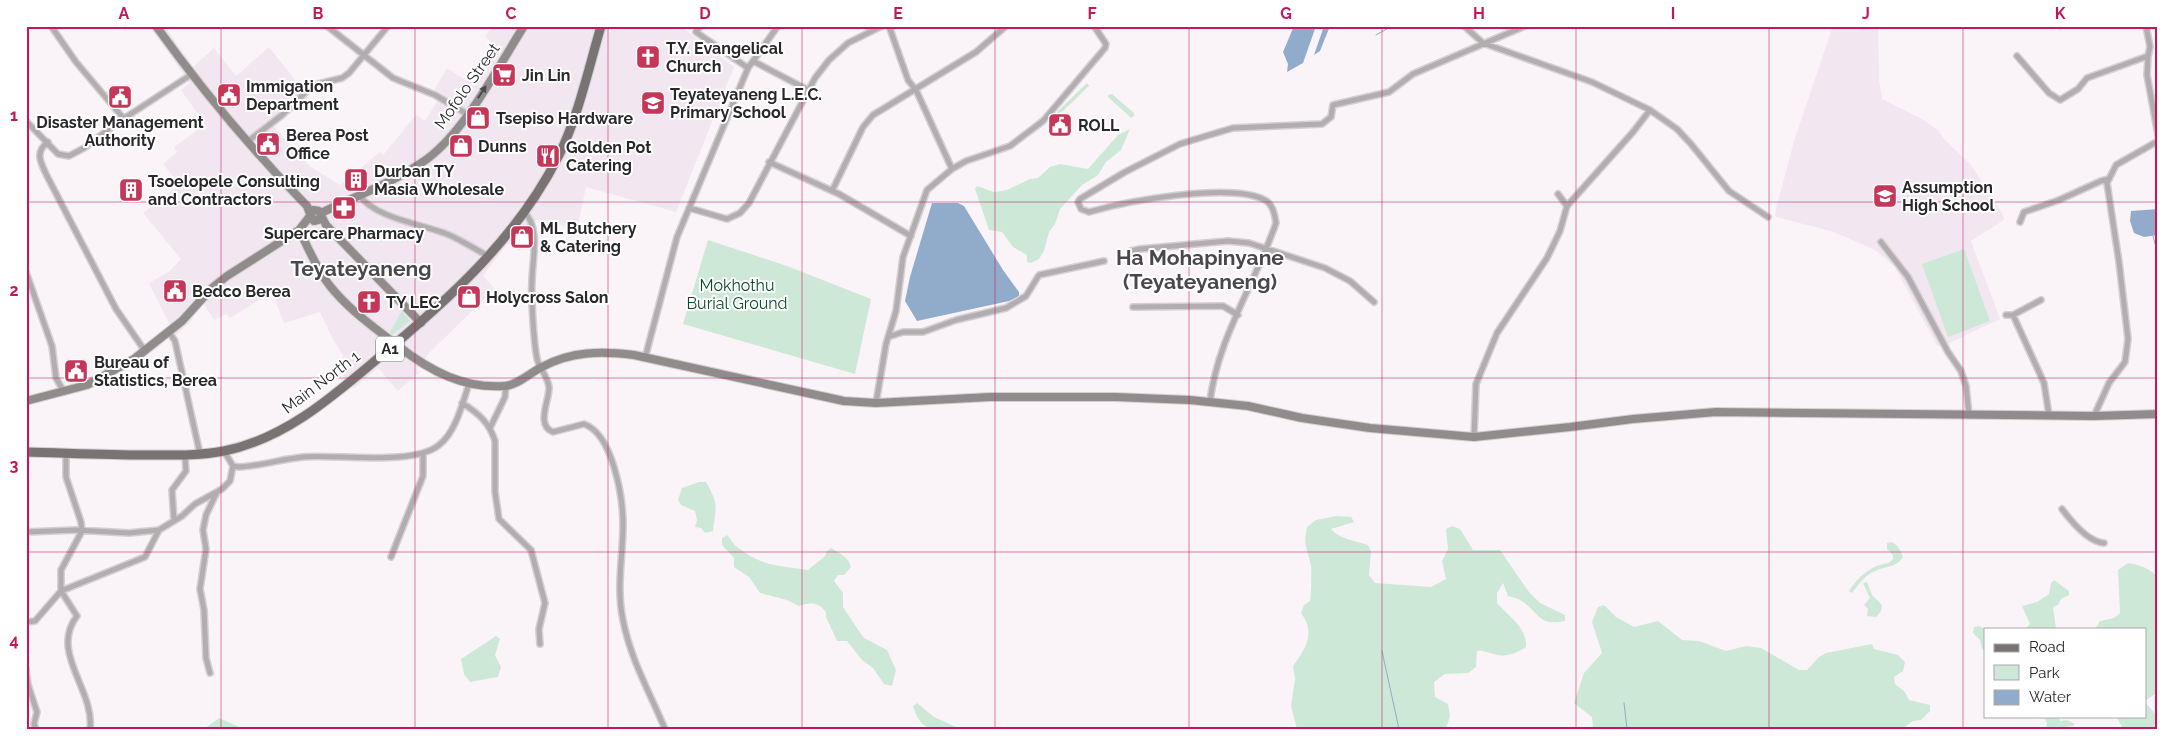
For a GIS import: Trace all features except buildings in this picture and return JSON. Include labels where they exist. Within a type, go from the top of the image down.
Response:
[{"type":"main road","points":[[156,26],[247,142],[314,215],[326,225],[420,323]]},
{"type":"main road","name":"Mofolo Street","points":[[26,401],[92,383],[145,352],[182,321],[212,288],[302,227],[314,215],[385,183],[428,158],[467,114],[524,26]]},
{"type":"main road","name":"Main North 1","points":[[26,452],[185,456],[224,451],[246,445],[291,425],[343,387],[464,284],[524,211],[560,153],[584,84],[601,26]]},
{"type":"main road","points":[[302,227],[329,285],[352,311],[412,358],[438,373],[482,387],[506,386],[566,356],[612,352],[844,401],[876,403],[990,397],[1115,397],[1210,402],[1248,406],[1314,421],[1474,436],[1716,412],[2094,416],[2158,414]]},
{"type":"street","points":[[51,26],[76,62],[124,118]]},
{"type":"street","points":[[327,26],[394,78],[435,96],[467,114]]},
{"type":"street","points":[[247,142],[282,115],[310,88],[342,78],[365,55],[388,26]]},
{"type":"street","points":[[700,26],[696,32],[748,68]]},
{"type":"street","points":[[645,358],[678,237],[689,208],[748,68],[778,26]]},
{"type":"street","points":[[689,208],[720,218],[733,218],[749,203],[808,90],[829,60],[848,43],[882,26]]},
{"type":"street","points":[[889,26],[908,80],[916,90],[952,169]]},
{"type":"street","points":[[832,192],[863,127],[882,109],[976,52],[1006,26]]},
{"type":"street","points":[[876,403],[888,337],[896,311],[903,258],[927,190],[952,169],[966,161],[1010,146],[1044,120],[1105,48],[1106,44],[1094,26]]},
{"type":"street","points":[[1464,26],[1483,43],[1592,82],[1650,110],[1677,130],[1691,144],[1729,191],[1768,217]]},
{"type":"street","points":[[1210,402],[1213,378],[1238,314],[1268,247],[1276,223],[1275,214],[1266,200],[1253,196],[1212,193],[1157,197],[1089,212],[1081,209],[1078,202],[1083,196],[1180,144],[1233,128],[1322,124],[1331,117],[1333,104],[1389,92],[1413,74],[1525,26]]},
{"type":"street","points":[[2146,26],[2150,48],[2148,56],[2150,97],[2158,134]]},
{"type":"street","points":[[2018,56],[2050,93],[2060,100],[2078,90],[2087,78],[2148,56]]},
{"type":"street","points":[[753,61],[808,90]]},
{"type":"street","points":[[26,121],[58,154],[64,156],[74,154],[124,118],[192,74]]},
{"type":"street","points":[[1474,436],[1476,384],[1485,359],[1498,333],[1547,258],[1560,231],[1568,206],[1650,110]]},
{"type":"street","points":[[2094,416],[2109,383],[2125,362],[2128,339],[2119,262],[2108,200],[2109,179],[2116,165],[2158,141]]},
{"type":"street","points":[[48,142],[40,151],[39,158],[47,176],[116,309],[145,352]]},
{"type":"street","points":[[769,162],[832,192],[911,236]]},
{"type":"street","points":[[2020,222],[2024,212],[2060,200],[2101,180],[2109,179]]},
{"type":"street","points":[[1558,194],[1568,206]]},
{"type":"street","points":[[359,195],[366,205],[404,222],[448,234],[488,256]]},
{"type":"street","points":[[524,211],[531,218],[534,247],[531,284],[538,362],[549,389],[544,413],[545,424],[549,431],[553,432],[579,424],[590,426],[600,435],[611,461],[622,507],[623,527],[619,576],[623,622],[644,686],[666,729]]},
{"type":"street","points":[[1131,251],[1228,241],[1268,247],[1325,268],[1350,281],[1374,302]]},
{"type":"street","points":[[1881,242],[1908,277],[1948,352],[1961,371],[1966,386],[1969,415]]},
{"type":"street","points":[[888,337],[903,332],[923,332],[956,320],[1006,308],[1026,296],[1039,274],[1104,261]]},
{"type":"street","points":[[26,272],[52,346],[56,378],[64,392]]},
{"type":"street","points":[[2006,315],[2013,315],[2041,300]]},
{"type":"street","points":[[1133,307],[1223,306],[1238,314]]},
{"type":"street","points":[[2013,315],[2044,383],[2049,415]]},
{"type":"street","points":[[169,332],[175,341],[200,454]]},
{"type":"street","points":[[233,466],[246,466],[304,457],[370,457],[423,454],[440,445],[450,434],[469,384]]},
{"type":"street","points":[[490,428],[505,398],[506,386]]},
{"type":"street","points":[[462,403],[483,418],[490,428],[495,441],[493,451],[495,492],[499,519],[531,550],[545,603],[539,629],[540,644]]},
{"type":"street","points":[[26,532],[129,532],[159,530],[230,481],[233,466],[224,451]]},
{"type":"street","points":[[66,453],[66,477],[81,522],[82,531],[61,570],[60,591],[77,616],[72,623],[68,636],[69,655],[89,707],[90,729]]},
{"type":"street","points":[[391,557],[423,476],[423,454]]},
{"type":"street","points":[[174,521],[172,490],[186,471],[185,456]]},
{"type":"street","points":[[210,673],[206,658],[204,610],[200,588],[206,549],[203,530],[206,516],[217,491]]},
{"type":"street","points":[[2062,509],[2088,536],[2098,543],[2104,543]]},
{"type":"street","points":[[26,622],[35,621],[60,591],[145,557],[159,530]]},
{"type":"street","points":[[26,668],[28,686],[37,712],[34,724],[36,729]]},
{"type":"shaded area","points":[[149,26],[165,26],[193,67],[214,48],[236,76],[269,47],[309,98],[274,127],[311,167],[340,185],[380,152],[383,155],[416,115],[425,121],[440,96],[433,92],[447,68],[467,81],[495,46],[485,36],[493,26],[680,26],[734,67],[676,212],[586,187],[577,229],[538,219],[535,221],[536,237],[529,239],[519,251],[508,243],[483,276],[495,289],[429,353],[417,370],[420,372],[398,391],[378,368],[354,388],[344,377],[343,355],[320,312],[284,323],[272,292],[230,318],[226,314],[214,320],[203,303],[190,322],[176,335],[169,323],[149,283],[170,271],[181,259],[143,213],[180,184],[163,164],[177,152],[174,147],[196,131],[191,124],[200,117],[181,90],[190,83]]},
{"type":"shaded area","name":"Assumption High School","points":[[1833,26],[1878,26],[1879,80],[1882,99],[1920,118],[1938,130],[1944,139],[1971,165],[2002,213],[2004,220],[1971,241],[2000,319],[1947,344],[1937,346],[1895,267],[1875,250],[1834,232],[1776,217],[1775,213],[1794,141]]},
{"type":"green space","points":[[1087,83],[1089,86],[1063,111],[1057,112]]},
{"type":"green space","points":[[1112,94],[1134,113],[1134,116],[1131,118],[1108,97],[1108,95]]},
{"type":"green space","points":[[1130,129],[1121,150],[1106,162],[1098,175],[1082,185],[1060,209],[1055,224],[1049,232],[1044,251],[1039,259],[1031,263],[1027,262],[1027,255],[1013,247],[1002,232],[989,230],[975,189],[977,186],[994,192],[1007,190],[1030,179],[1038,178],[1050,167],[1060,164],[1088,169],[1118,135]]},
{"type":"green space","name":"Mokhothu Burial Ground","points":[[708,240],[787,266],[871,299],[855,374],[683,324]]},
{"type":"green space","points":[[1964,249],[1990,321],[1948,337],[1922,264]]},
{"type":"green space","points":[[402,311],[410,321],[392,335],[390,332]]},
{"type":"green space","points":[[699,482],[706,482],[716,506],[713,531],[705,533],[701,528],[695,527],[697,520],[695,511],[681,505],[678,500],[682,488]]},
{"type":"green space","points":[[1337,516],[1351,517],[1354,522],[1331,529],[1343,537],[1368,545],[1371,551],[1369,575],[1375,583],[1431,587],[1446,579],[1442,561],[1448,549],[1446,529],[1452,526],[1460,529],[1473,550],[1500,550],[1529,592],[1540,603],[1565,615],[1565,621],[1549,622],[1543,620],[1526,604],[1508,596],[1503,583],[1497,593],[1497,603],[1524,634],[1526,647],[1507,655],[1477,651],[1476,667],[1468,673],[1445,674],[1434,682],[1435,697],[1448,704],[1450,716],[1446,729],[1297,729],[1291,706],[1295,679],[1293,666],[1302,653],[1307,640],[1308,627],[1301,613],[1304,605],[1310,601],[1311,594],[1311,568],[1305,544],[1307,527],[1316,520]]},
{"type":"green space","points":[[727,535],[746,554],[763,562],[779,566],[808,570],[825,556],[831,548],[846,558],[851,567],[844,575],[838,575],[834,581],[843,593],[843,607],[864,638],[887,650],[896,670],[892,686],[884,684],[873,668],[862,660],[847,641],[837,641],[826,617],[826,612],[820,606],[807,604],[799,606],[787,600],[760,593],[749,577],[734,567],[734,558],[722,545],[722,538]]},
{"type":"green space","points":[[1891,542],[1900,550],[1903,557],[1900,561],[1871,573],[1862,580],[1852,593],[1849,591],[1866,572],[1877,566],[1889,563],[1893,559],[1893,555],[1887,549],[1887,543]]},
{"type":"green space","points":[[2128,563],[2148,569],[2158,578],[2158,692],[2146,700],[2146,628],[2096,628],[2100,621],[2114,618],[2120,613],[2118,570]]},
{"type":"green space","points":[[2054,580],[2069,591],[2069,595],[2061,599],[2058,605],[2053,607],[2056,628],[2026,628],[2030,624],[2022,606],[2037,602],[2049,594],[2051,583]]},
{"type":"green space","points":[[1867,582],[1872,595],[1882,605],[1881,611],[1876,617],[1867,616],[1868,609],[1864,605],[1870,598],[1863,583]]},
{"type":"green space","points":[[1604,605],[1616,617],[1634,627],[1658,621],[1682,640],[1699,641],[1726,651],[1746,646],[1761,648],[1799,670],[1807,670],[1819,657],[1826,653],[1872,644],[1874,649],[1898,655],[1905,662],[1903,671],[1894,677],[1895,684],[1905,692],[1909,700],[1930,705],[1930,711],[1921,720],[1913,721],[1902,729],[1593,729],[1592,717],[1574,703],[1584,673],[1602,653],[1592,622],[1598,607]]},
{"type":"green space","points":[[1979,626],[1984,628],[1984,650],[1982,649],[1980,640],[1973,633],[1974,627]]},
{"type":"green space","points":[[496,636],[500,639],[495,655],[501,667],[498,677],[470,682],[464,674],[461,659]]},
{"type":"green space","points":[[917,703],[934,717],[961,729],[937,729],[925,726],[913,706]]},
{"type":"green space","points":[[2146,703],[2158,717],[2158,729],[2123,729],[2117,718],[2146,718]]},
{"type":"green space","points":[[219,718],[244,729],[204,729]]},
{"type":"green space","points":[[2044,718],[2059,718],[2060,721],[2067,720],[2075,724],[2073,726],[2046,729],[2047,723]]},
{"type":"water","points":[[1294,26],[1316,26],[1303,63],[1287,72],[1288,64],[1283,52]]},
{"type":"water","points":[[1324,26],[1330,26],[1320,51],[1314,55]]},
{"type":"water","points":[[932,203],[958,203],[964,206],[1003,270],[1019,292],[1019,296],[1009,301],[917,321],[905,301],[910,277]]},
{"type":"water","points":[[2158,209],[2158,235],[2144,237],[2134,233],[2130,221],[2131,211]]},
{"type":"waterway","points":[[1376,35],[1392,26]]},
{"type":"waterway","points":[[2153,236],[2158,255]]},
{"type":"waterway","points":[[1382,651],[1399,729]]},
{"type":"waterway","points":[[1624,703],[1627,729]]},
{"type":"place","name":"T.Y. Evangelical Church","points":[[648,57]]},
{"type":"place","name":"Jin Lin","points":[[504,75]]},
{"type":"place","name":"Immigation Department","points":[[229,95]]},
{"type":"place","name":"Disaster Management Authority","points":[[120,97]]},
{"type":"place","name":"Teyateyaneng L.E.C. Primary School","points":[[653,103]]},
{"type":"place","name":"Tsepiso Hardware","points":[[478,118]]},
{"type":"place","name":"ROLL","points":[[1060,125]]},
{"type":"place","name":"Berea Post Office","points":[[268,144]]},
{"type":"place","name":"Dunns","points":[[461,146]]},
{"type":"place","name":"Golden Pot Catering","points":[[548,156]]},
{"type":"place","name":"Durban TY Masia Wholesale","points":[[356,180]]},
{"type":"place","name":"Tsoelopele Consulting and Contractors","points":[[131,190]]},
{"type":"place","name":"Assumption High School","points":[[1885,196]]},
{"type":"place","name":"Supercare Pharmacy","points":[[344,208]]},
{"type":"place","name":"ML Butchery & Catering","points":[[522,237]]},
{"type":"place","name":"Bedco Berea","points":[[175,291]]},
{"type":"place","name":"Holycross Salon","points":[[469,297]]},
{"type":"place","name":"TY LEC","points":[[369,302]]},
{"type":"place","name":"Bureau of Statistics, Berea","points":[[76,371]]},
{"type":"district","name":"Teyateyaneng","points":[[361,268]]},
{"type":"district","name":"Ha Mohapinyane (Teyateyaneng)","points":[[1200,269]]}]
